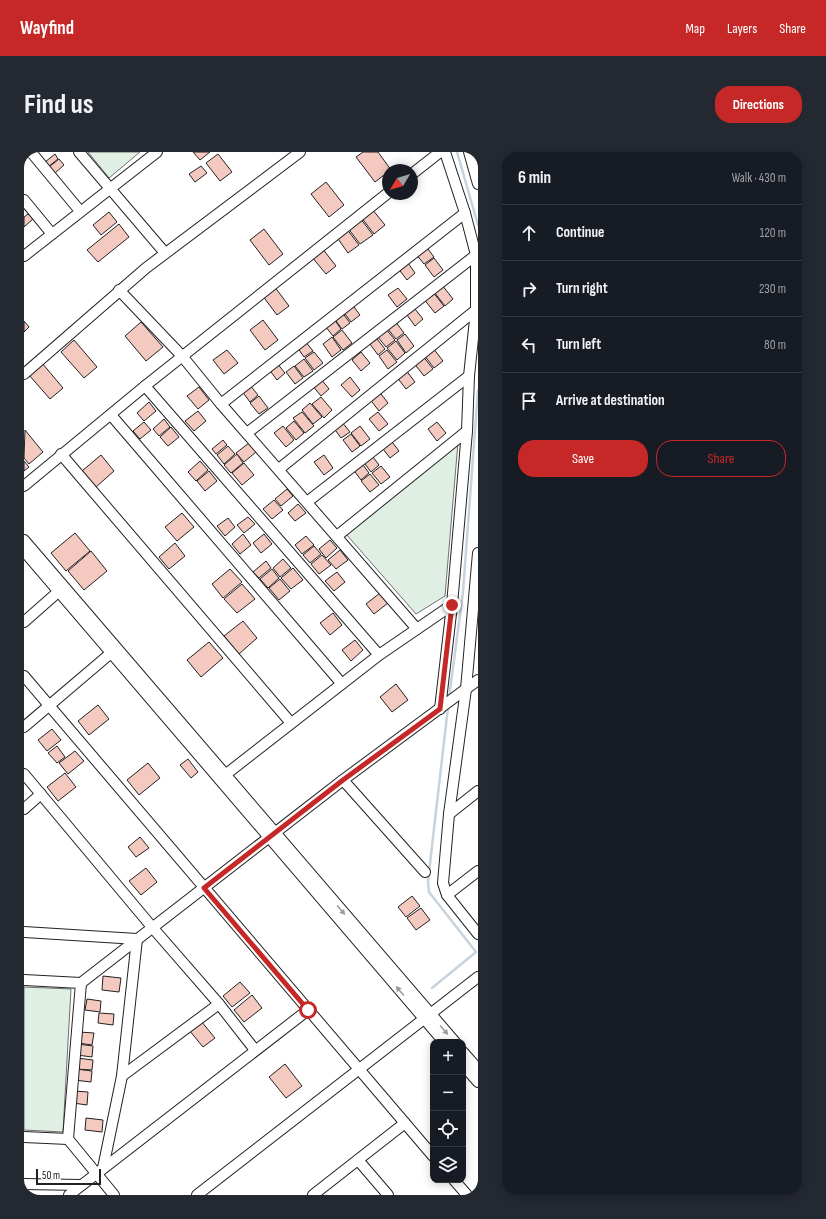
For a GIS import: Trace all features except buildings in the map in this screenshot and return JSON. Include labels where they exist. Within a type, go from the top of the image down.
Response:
[{"type":"street","points":[[31,152],[80,211]]},
{"type":"street","points":[[79,152],[165,253]]},
{"type":"street","points":[[24,256],[157,152]]},
{"type":"street","points":[[24,374],[119,290],[165,253],[300,152]]},
{"type":"street","points":[[418,169],[440,152]]},
{"type":"street","points":[[440,709],[452,605],[467,431],[469,376],[476,310],[476,255],[465,213],[445,152]]},
{"type":"street","points":[[469,152],[478,184]]},
{"type":"street","points":[[24,486],[61,454],[182,356],[382,198]]},
{"type":"street","points":[[24,200],[52,234]]},
{"type":"street","points":[[221,404],[465,213]]},
{"type":"street","points":[[247,434],[476,255]]},
{"type":"street","points":[[119,290],[182,356],[221,404],[280,469],[417,629]]},
{"type":"street","points":[[280,469],[476,310]]},
{"type":"street","points":[[307,502],[469,376]]},
{"type":"street","points":[[145,386],[379,655]]},
{"type":"street","points":[[110,415],[342,684]]},
{"type":"street","points":[[337,536],[467,431]]},
{"type":"street","points":[[61,454],[291,723]]},
{"type":"street","points":[[24,540],[226,775],[272,836]]},
{"type":"street","points":[[24,551],[428,1017],[451,1039]]},
{"type":"street","points":[[478,553],[466,689],[449,814],[443,883],[447,895],[478,934]]},
{"type":"street","points":[[24,622],[58,592]]},
{"type":"street","points":[[226,775],[379,655],[452,605]]},
{"type":"street","points":[[24,727],[111,653]]},
{"type":"street","points":[[24,676],[430,1152]]},
{"type":"street","points":[[24,980],[82,983],[152,927],[343,780],[478,680]]},
{"type":"street","points":[[24,774],[152,927],[219,1004],[255,1050]]},
{"type":"street","points":[[343,780],[425,872]]},
{"type":"street","points":[[449,814],[478,791]]},
{"type":"street","points":[[24,809],[41,794]]},
{"type":"street","points":[[447,895],[478,871]]},
{"type":"street","points":[[24,932],[138,939]]},
{"type":"street","points":[[99,1171],[122,1076],[138,939]]},
{"type":"street","points":[[197,1195],[478,977]]},
{"type":"street","points":[[68,1139],[82,983]]},
{"type":"street","points":[[122,1076],[219,1004]]},
{"type":"street","points":[[69,1195],[308,1010]]},
{"type":"street","points":[[428,1017],[442,1039]]},
{"type":"street","points":[[466,1055],[478,1069]]},
{"type":"street","points":[[466,1068],[478,1082]]},
{"type":"street","points":[[319,1193],[405,1123]]},
{"type":"street","points":[[24,1137],[68,1139],[99,1171],[114,1195]]},
{"type":"street","points":[[358,1160],[388,1195]]},
{"type":"street","points":[[457,1183],[467,1195]]},
{"type":"street","points":[[24,1184],[81,1185]]},
{"type":"green space","points":[[88,152],[140,152],[109,178]]},
{"type":"green space","points":[[458,442],[445,596],[416,614],[346,534]]},
{"type":"green space","points":[[24,987],[71,989],[63,1132],[24,1130]]},
{"type":"waterway","points":[[457,152],[478,225]]},
{"type":"waterway","points":[[449,698],[463,592],[478,390]]},
{"type":"waterway","points":[[432,988],[476,952],[429,892],[428,881],[448,707]]},
{"type":"route","points":[[308,1010],[204,888],[343,780],[440,709],[452,605]]}]
